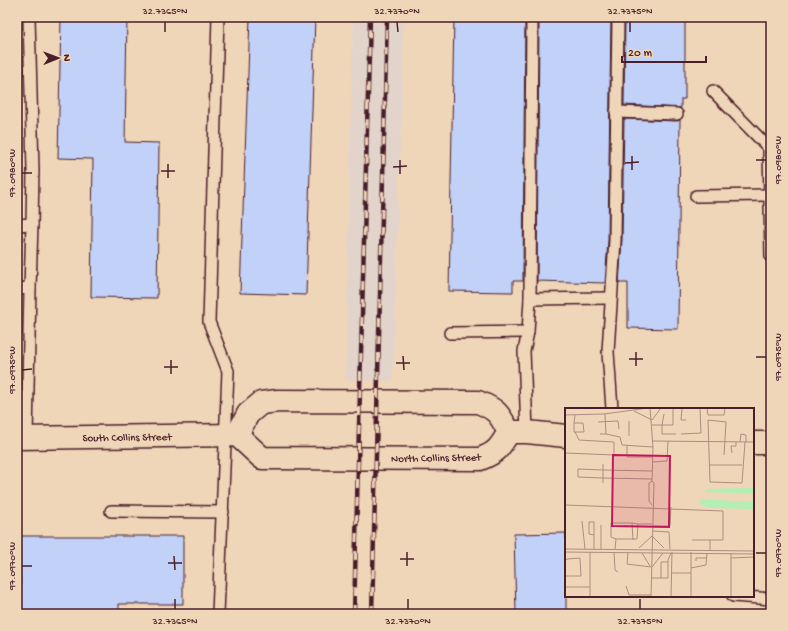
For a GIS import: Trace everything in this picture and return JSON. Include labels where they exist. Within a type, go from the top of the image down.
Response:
[{"type":"main road","points":[[232,435],[248,414],[262,403],[278,401],[377,401],[478,402],[492,407],[518,432],[565,436]]},
{"type":"main road","name":"North Collins Street","points":[[232,435],[262,458],[480,458],[493,454],[518,432]]},
{"type":"main road","name":"South Collins Street","points":[[22,437],[232,435]]},
{"type":"main road","points":[[754,442],[771,443]]},
{"type":"lane","points":[[22,437],[30,288],[33,170],[29,17]]},
{"type":"lane","points":[[218,17],[209,322],[228,371],[232,435],[223,512],[218,614]]},
{"type":"lane","points":[[518,432],[524,350],[528,332],[530,299],[532,17]]},
{"type":"lane","points":[[612,408],[608,352],[614,240],[618,17]]},
{"type":"lane","points":[[713,91],[770,148],[769,195],[771,257]]},
{"type":"lane","points":[[616,112],[677,114]]},
{"type":"lane","points":[[696,196],[769,195]]},
{"type":"lane","points":[[17,225],[32,224]]},
{"type":"lane","points":[[17,289],[30,288]]},
{"type":"lane","points":[[530,299],[611,298]]},
{"type":"lane","points":[[450,333],[528,332]]},
{"type":"lane","points":[[111,511],[223,512]]},
{"type":"lane","points":[[746,597],[771,599]]},
{"type":"shaded area","points":[[353,17],[404,17],[393,381],[345,380]]},
{"type":"building","points":[[61,17],[127,17],[125,142],[159,143],[157,298],[91,297],[93,159],[58,158]]},
{"type":"building","points":[[250,17],[315,17],[306,295],[240,293]]},
{"type":"building","points":[[454,17],[525,17],[523,281],[513,281],[513,292],[449,291]]},
{"type":"building","points":[[539,17],[611,17],[608,240],[605,283],[537,281]]},
{"type":"building","points":[[625,17],[685,17],[685,99],[681,99],[681,108],[624,105]]},
{"type":"building","points":[[624,119],[680,120],[678,329],[628,328],[628,283],[619,283],[622,240]]},
{"type":"building","points":[[565,533],[566,614],[516,614],[514,534]]},
{"type":"building","points":[[20,536],[183,536],[183,604],[119,604],[119,614],[21,614]]},
{"type":"railway","points":[[354,614],[370,17]]},
{"type":"railway","points":[[372,614],[387,17]]}]
